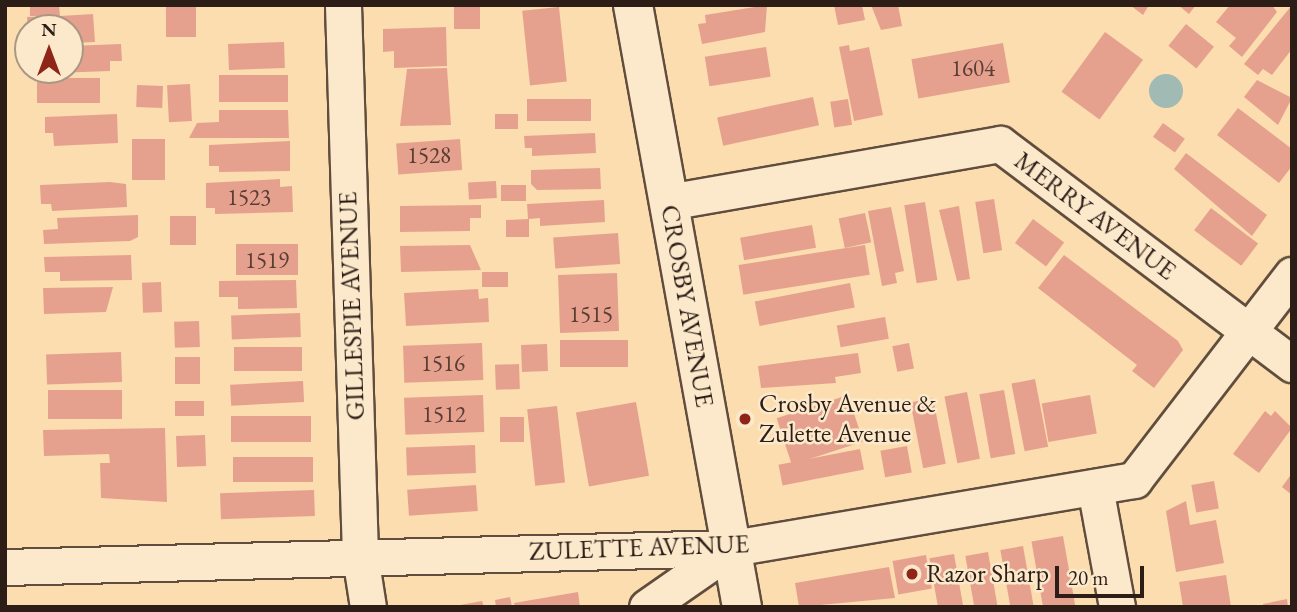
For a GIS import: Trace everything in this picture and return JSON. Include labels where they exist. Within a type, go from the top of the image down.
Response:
[{"type":"street","name":"GILLESPIE AVENUE","points":[[343,5],[360,556],[368,607]]},
{"type":"street","name":"CROSBY AVENUE","points":[[634,5],[742,607]]},
{"type":"street","name":"MERRY AVENUE","points":[[668,202],[1000,144],[1292,364]]},
{"type":"street","name":"ZULETTE AVENUE","points":[[5,567],[732,548],[1134,480],[1292,275]]},
{"type":"street","points":[[1096,487],[1116,607]]},
{"type":"street","points":[[647,607],[732,548]]},
{"type":"water","points":[[1166,74],[1178,79],[1183,91],[1178,103],[1166,108],[1154,103],[1149,91],[1154,79]]},
{"type":"building","points":[[30,5],[59,5],[60,14],[30,14]]},
{"type":"building","points":[[166,5],[196,5],[196,37],[166,37]]},
{"type":"building","points":[[454,5],[480,5],[480,29],[454,29]]},
{"type":"building","points":[[767,5],[765,32],[702,44],[698,24],[706,23],[705,15]]},
{"type":"building","points":[[834,5],[862,5],[865,20],[838,25]]},
{"type":"building","points":[[871,5],[898,5],[902,26],[881,30]]},
{"type":"building","points":[[1130,5],[1149,5],[1143,15]]},
{"type":"building","points":[[1178,5],[1196,5],[1189,14]]},
{"type":"building","points":[[1230,5],[1272,5],[1277,12],[1242,57],[1229,46],[1236,38],[1216,22]]},
{"type":"building","points":[[1292,5],[1292,49],[1272,75],[1263,69],[1258,75],[1244,64]]},
{"type":"building","points":[[559,7],[567,82],[530,85],[522,11]]},
{"type":"building","points":[[93,14],[95,42],[84,42],[84,15]]},
{"type":"building","points":[[1186,24],[1214,47],[1196,68],[1168,46]]},
{"type":"building","points":[[446,27],[447,66],[394,68],[394,51],[383,52],[383,29]]},
{"type":"building","points":[[1105,32],[1143,60],[1100,119],[1062,92]]},
{"type":"building","points":[[284,42],[285,68],[229,70],[228,44]]},
{"type":"building","points":[[1003,43],[1010,82],[918,99],[911,59]]},
{"type":"building","points":[[121,44],[122,61],[110,61],[110,71],[84,72],[84,45]]},
{"type":"building","points":[[849,45],[850,51],[869,47],[883,115],[854,121],[839,47]]},
{"type":"building","points":[[766,47],[771,77],[709,86],[705,57]]},
{"type":"building","points":[[447,68],[451,125],[400,126],[407,69]]},
{"type":"building","points":[[219,75],[288,75],[288,102],[219,102]]},
{"type":"building","points":[[84,78],[100,78],[100,103],[37,103],[37,84],[84,84]]},
{"type":"building","points":[[1257,80],[1292,98],[1278,125],[1244,97]]},
{"type":"building","points":[[190,84],[192,121],[169,122],[167,85]]},
{"type":"building","points":[[137,85],[163,86],[162,108],[136,107]]},
{"type":"building","points":[[813,97],[819,125],[723,146],[717,117]]},
{"type":"building","points":[[527,99],[591,99],[591,121],[527,121]]},
{"type":"building","points":[[848,99],[852,125],[834,127],[830,102]]},
{"type":"building","points":[[1238,108],[1292,149],[1292,166],[1279,183],[1217,135]]},
{"type":"building","points":[[219,110],[288,110],[289,138],[189,138],[197,123],[219,122]]},
{"type":"building","points":[[117,114],[118,143],[54,146],[53,133],[45,133],[45,117]]},
{"type":"building","points":[[495,114],[518,114],[518,129],[495,129]]},
{"type":"building","points":[[1163,123],[1185,139],[1175,153],[1153,137]]},
{"type":"building","points":[[595,133],[596,153],[532,156],[532,148],[525,148],[524,136]]},
{"type":"building","points":[[132,139],[165,139],[165,180],[132,180]]},
{"type":"building","points":[[460,139],[462,170],[398,174],[396,143]]},
{"type":"building","points":[[290,141],[290,171],[219,172],[219,166],[209,166],[209,145]]},
{"type":"building","points":[[1186,153],[1267,215],[1252,236],[1174,169]]},
{"type":"building","points":[[600,168],[601,189],[537,190],[531,184],[531,170]]},
{"type":"building","points":[[280,179],[280,187],[292,186],[293,212],[215,214],[215,208],[206,208],[206,183]]},
{"type":"building","points":[[496,181],[497,198],[469,199],[468,182]]},
{"type":"building","points":[[110,182],[126,184],[127,207],[52,211],[51,204],[41,204],[40,185]]},
{"type":"building","points":[[501,185],[526,185],[526,201],[501,201]]},
{"type":"building","points":[[994,199],[1002,250],[983,253],[975,202]]},
{"type":"building","points":[[604,200],[605,222],[540,226],[540,218],[529,219],[529,237],[506,237],[506,220],[528,219],[527,204]]},
{"type":"building","points":[[925,202],[937,280],[917,283],[904,205]]},
{"type":"building","points":[[481,205],[481,218],[470,218],[470,231],[400,232],[400,206]]},
{"type":"building","points":[[959,206],[970,279],[957,281],[939,210]]},
{"type":"building","points":[[891,207],[904,271],[895,273],[897,283],[882,286],[868,211]]},
{"type":"building","points":[[1211,208],[1258,244],[1241,266],[1194,230]]},
{"type":"building","points":[[865,213],[871,242],[845,248],[839,219]]},
{"type":"building","points":[[138,215],[138,237],[130,241],[44,244],[43,230],[58,229],[57,218]]},
{"type":"building","points":[[170,216],[196,216],[196,245],[170,245]]},
{"type":"building","points":[[1033,219],[1064,242],[1046,266],[1015,243]]},
{"type":"building","points":[[812,225],[816,248],[744,260],[740,238]]},
{"type":"building","points":[[618,233],[620,264],[555,268],[553,238]]},
{"type":"building","points":[[236,244],[298,244],[298,275],[236,275]]},
{"type":"building","points":[[470,245],[481,270],[401,272],[400,246]]},
{"type":"building","points":[[865,245],[870,275],[743,295],[739,265]]},
{"type":"building","points":[[131,255],[132,280],[60,281],[60,272],[45,272],[44,257]]},
{"type":"building","points":[[1064,255],[1178,341],[1183,350],[1154,388],[1132,371],[1137,365],[1038,288]]},
{"type":"building","points":[[482,272],[508,272],[508,287],[482,287]]},
{"type":"building","points":[[617,273],[619,331],[560,333],[558,275]]},
{"type":"building","points":[[296,280],[297,308],[238,309],[238,297],[219,297],[219,281]]},
{"type":"building","points":[[161,282],[162,312],[143,313],[142,283]]},
{"type":"building","points":[[850,283],[855,308],[760,326],[755,302]]},
{"type":"building","points":[[113,287],[106,312],[44,314],[43,288]]},
{"type":"building","points":[[478,289],[479,299],[488,298],[489,322],[406,326],[404,293]]},
{"type":"building","points":[[300,313],[301,337],[232,339],[231,315]]},
{"type":"building","points":[[885,317],[889,339],[841,347],[837,326]]},
{"type":"building","points":[[199,321],[200,347],[175,348],[174,322]]},
{"type":"building","points":[[560,340],[628,340],[628,367],[560,367]]},
{"type":"building","points":[[482,343],[483,380],[404,383],[403,346]]},
{"type":"building","points":[[909,343],[914,369],[897,372],[892,346]]},
{"type":"building","points":[[547,344],[548,371],[522,372],[521,345]]},
{"type":"building","points":[[234,347],[302,347],[302,371],[234,371]]},
{"type":"building","points":[[121,352],[122,382],[47,385],[46,355]]},
{"type":"building","points":[[858,353],[861,373],[835,377],[836,383],[761,388],[758,366]]},
{"type":"building","points":[[175,357],[200,357],[200,384],[175,384]]},
{"type":"building","points":[[519,364],[520,389],[496,390],[495,365]]},
{"type":"building","points":[[1035,379],[1048,447],[1025,451],[1011,384]]},
{"type":"building","points":[[303,381],[304,402],[231,406],[230,385]]},
{"type":"building","points":[[48,390],[122,390],[122,419],[48,419]]},
{"type":"building","points":[[1004,390],[1015,454],[991,458],[979,394]]},
{"type":"building","points":[[967,392],[980,459],[957,463],[944,396]]},
{"type":"building","points":[[483,395],[484,432],[405,435],[404,398]]},
{"type":"building","points":[[848,395],[863,442],[792,465],[777,418]]},
{"type":"building","points":[[1090,395],[1097,433],[1049,442],[1042,404]]},
{"type":"building","points":[[933,398],[946,464],[923,468],[910,402]]},
{"type":"building","points":[[175,401],[204,401],[204,416],[175,416]]},
{"type":"building","points":[[636,402],[649,476],[589,486],[576,413]]},
{"type":"building","points":[[557,406],[565,483],[535,486],[527,409]]},
{"type":"building","points":[[1265,411],[1271,416],[1275,411],[1292,428],[1259,473],[1233,454]]},
{"type":"building","points":[[231,416],[311,416],[311,442],[231,442]]},
{"type":"building","points":[[500,417],[524,417],[524,442],[500,442]]},
{"type":"building","points":[[165,428],[167,502],[101,498],[100,463],[110,463],[109,454],[44,456],[43,430]]},
{"type":"building","points":[[205,435],[206,466],[177,467],[176,436]]},
{"type":"building","points":[[475,445],[476,473],[407,475],[406,447]]},
{"type":"building","points":[[907,446],[912,473],[885,477],[880,451]]},
{"type":"building","points":[[860,449],[864,470],[783,485],[779,465]]},
{"type":"building","points":[[233,457],[313,457],[313,482],[233,482]]},
{"type":"building","points":[[1292,473],[1292,495],[1282,487]]},
{"type":"building","points":[[1214,481],[1219,509],[1196,513],[1191,485]]},
{"type":"building","points":[[476,485],[478,511],[409,516],[407,490]]},
{"type":"building","points":[[314,490],[315,516],[221,519],[220,493]]},
{"type":"building","points":[[1186,501],[1190,525],[1216,520],[1224,563],[1176,572],[1166,511]]},
{"type":"building","points":[[1063,536],[1076,607],[1043,607],[1031,542]]},
{"type":"building","points":[[1023,546],[1034,607],[1010,607],[1000,550]]},
{"type":"building","points":[[988,552],[998,607],[974,607],[965,556]]},
{"type":"building","points":[[954,554],[963,607],[938,607],[929,558]]},
{"type":"building","name":"Razor Sharp","points":[[926,555],[932,588],[898,594],[893,561]]},
{"type":"building","points":[[889,567],[895,598],[799,607],[795,583]]},
{"type":"building","points":[[1226,575],[1231,607],[1183,607],[1179,582]]},
{"type":"building","points":[[578,592],[580,607],[515,607],[514,603]]},
{"type":"building","points":[[510,597],[512,607],[496,607],[495,600]]},
{"type":"building","points":[[1287,599],[1288,607],[1264,607],[1263,604]]},
{"type":"building","points":[[482,601],[484,607],[460,607],[460,605]]},
{"type":"place","name":"Crosby Avenue & Zulette Avenue","points":[[745,419]]},
{"type":"place","name":"Razor Sharp","points":[[912,574]]}]
